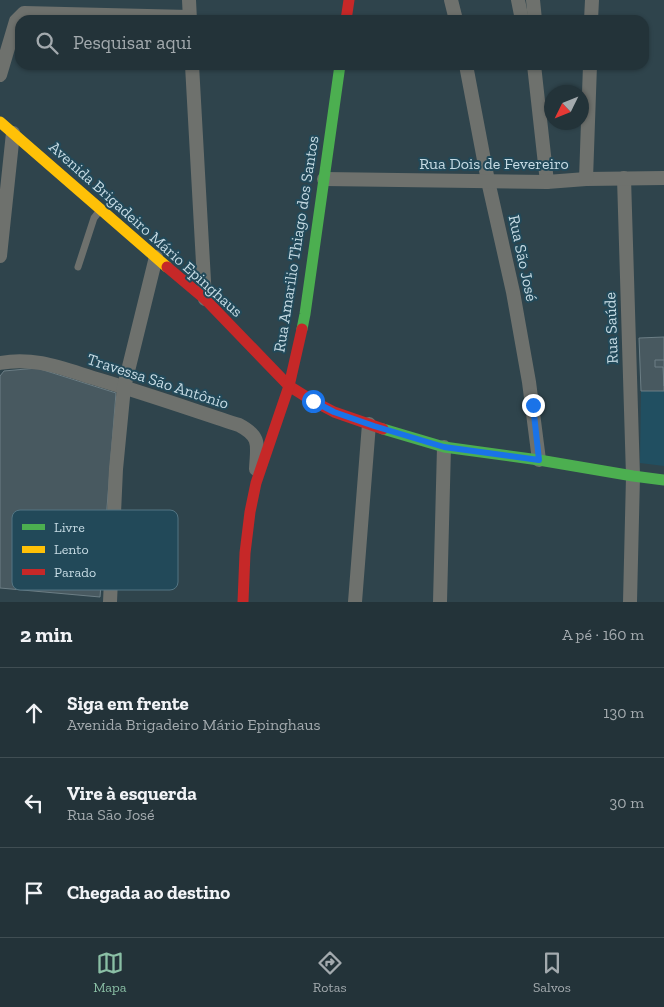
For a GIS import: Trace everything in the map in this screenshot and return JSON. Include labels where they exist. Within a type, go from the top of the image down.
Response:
[{"type":"street","points":[[189,0],[190,15]]},
{"type":"street","points":[[347,15],[349,0]]},
{"type":"street","points":[[451,0],[455,15]]},
{"type":"street","points":[[518,0],[521,15]]},
{"type":"street","points":[[533,0],[534,15]]},
{"type":"street","points":[[592,0],[592,15]]},
{"type":"street","points":[[22,15],[24,13],[90,15]]},
{"type":"street","points":[[0,75],[15,24]]},
{"type":"street","points":[[192,70],[205,299]]},
{"type":"street","name":"Rua Amarilio Thiago dos Santos","points":[[244,602],[245,553],[250,512],[256,483],[289,386],[305,314],[339,70]]},
{"type":"street","name":"Rua São José","points":[[467,70],[488,181],[513,292],[533,405],[539,460]]},
{"type":"street","points":[[535,70],[547,182]]},
{"type":"street","points":[[586,179],[590,70]]},
{"type":"street","name":"Avenida Brigadeiro Mário Epinghaus","points":[[0,122],[205,299],[289,386],[313,401],[334,412],[444,447],[664,480]]},
{"type":"street","points":[[0,256],[3,200],[13,133]]},
{"type":"street","name":"Rua Saúde","points":[[624,178],[633,476],[630,602]]},
{"type":"street","name":"Rua Dois de Fevereiro","points":[[324,179],[547,182],[586,179],[664,178]]},
{"type":"street","points":[[114,510],[124,387],[156,257]]},
{"type":"street","name":"Travessa São Antônio","points":[[0,363],[13,361],[38,362],[124,387],[238,425],[253,434],[257,442],[256,483]]},
{"type":"street","points":[[355,602],[369,424]]},
{"type":"street","points":[[440,602],[444,447]]},
{"type":"lane","points":[[78,267],[94,218],[101,209]]},
{"type":"shaded area","points":[[641,391],[664,391],[664,466],[640,463]]},
{"type":"building","points":[[664,337],[664,391],[641,391],[639,338]]},
{"type":"building","points":[[655,360],[664,360],[664,386],[663,367],[655,367]]},
{"type":"building","points":[[37,368],[116,393],[107,510],[12,510],[12,589],[0,588],[0,376],[4,371]]},
{"type":"building","points":[[22,590],[101,590],[100,597]]},
{"type":"traffic: fast","points":[[302,329],[339,70]]},
{"type":"traffic: fast","points":[[383,429],[444,447],[664,480]]},
{"type":"traffic: slow","points":[[0,122],[167,267]]},
{"type":"traffic: jam","points":[[347,15],[349,0]]},
{"type":"traffic: jam","points":[[167,267],[205,299],[289,386],[334,412],[383,429]]},
{"type":"traffic: jam","points":[[243,602],[245,553],[256,483],[289,386],[302,329]]},
{"type":"route","points":[[313,401],[334,412],[444,447],[539,460],[533,405]]}]
